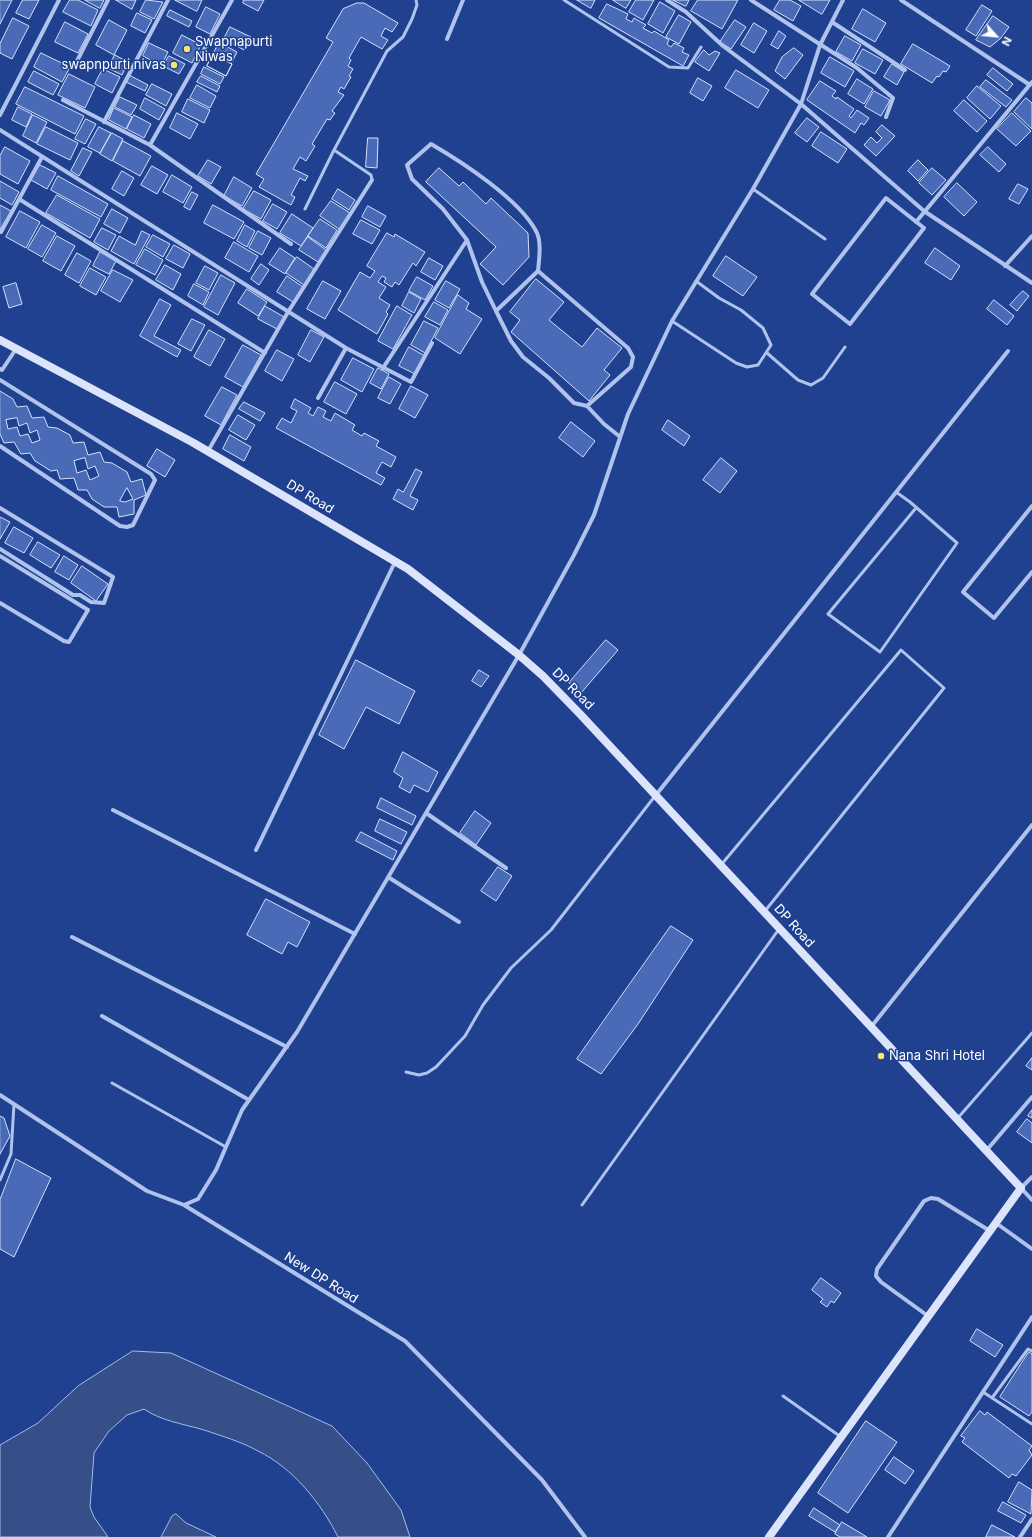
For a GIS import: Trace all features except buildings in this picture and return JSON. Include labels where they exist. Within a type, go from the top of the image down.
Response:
[{"type":"street","points":[[0,115],[59,0]]},
{"type":"street","points":[[77,61],[108,0]]},
{"type":"street","points":[[104,122],[168,0]]},
{"type":"street","points":[[150,145],[232,0]]},
{"type":"street","points":[[447,39],[463,0]]},
{"type":"street","points":[[667,0],[686,12],[723,46],[801,104],[924,211],[1032,283]]},
{"type":"street","points":[[751,0],[862,72],[894,98],[886,117]]},
{"type":"street","points":[[184,1205],[198,1199],[216,1170],[242,1110],[287,1047],[519,655],[594,515],[620,436],[672,321],[753,189],[801,104],[820,45],[843,0]]},
{"type":"street","points":[[901,0],[1031,83],[916,222]]},
{"type":"street","points":[[832,22],[905,70]]},
{"type":"street","points":[[63,100],[150,145],[291,244]]},
{"type":"street","points":[[0,130],[346,348],[411,382],[432,343]]},
{"type":"street","points":[[496,311],[538,271],[539,254],[537,232],[519,208],[462,162],[431,144],[407,165],[412,179],[443,209],[467,240],[482,282],[496,311],[511,341],[523,357],[549,378],[574,402],[587,406],[604,424],[620,436]]},
{"type":"street","points":[[1,232],[42,157]]},
{"type":"street","points":[[208,451],[288,312],[372,180]]},
{"type":"street","points":[[886,198],[916,222],[924,228],[850,324],[812,294],[886,198]]},
{"type":"street","points":[[19,199],[265,353]]},
{"type":"street","points":[[1005,266],[1032,236]]},
{"type":"street","points":[[383,368],[467,240]]},
{"type":"street","points":[[538,271],[628,348],[633,356],[631,367],[587,406]]},
{"type":"street","name":"DP Road","points":[[0,341],[16,348],[208,451],[408,568],[424,579],[519,655],[543,676],[580,714],[1021,1188]]},
{"type":"street","points":[[0,369],[2,370],[10,360],[16,348]]},
{"type":"street","points":[[318,398],[346,348]]},
{"type":"street","points":[[656,795],[1008,351]]},
{"type":"street","points":[[0,380],[151,474],[155,480],[133,525],[127,527],[120,526],[0,446]]},
{"type":"street","points":[[1032,506],[963,592],[994,618],[1032,572]]},
{"type":"street","points":[[0,508],[113,577],[104,603],[91,602],[80,595],[73,595],[0,549]]},
{"type":"street","points":[[0,556],[88,610],[69,642],[64,641],[0,603]]},
{"type":"street","points":[[256,850],[396,562]]},
{"type":"street","points":[[113,810],[355,934]]},
{"type":"street","points":[[426,813],[506,868]]},
{"type":"street","points":[[871,1027],[1032,825]]},
{"type":"street","points":[[388,877],[459,922]]},
{"type":"street","points":[[72,936],[287,1047]]},
{"type":"street","points":[[102,1016],[249,1100]]},
{"type":"street","name":"New DP Road","points":[[0,1095],[147,1191],[184,1205],[405,1341],[542,1480],[585,1537]]},
{"type":"street","points":[[986,1150],[1032,1098]]},
{"type":"street","points":[[768,1537],[1021,1188],[1032,1177]]},
{"type":"street","points":[[1021,1188],[1032,1200]]},
{"type":"street","points":[[928,1317],[881,1282],[876,1276],[877,1269],[924,1201],[931,1198],[938,1199],[990,1232]]},
{"type":"street","points":[[996,1224],[1032,1248]]},
{"type":"street","points":[[888,1537],[1032,1317]]},
{"type":"street","points":[[1020,1537],[1032,1519]]},
{"type":"lane","points":[[305,209],[334,150],[387,51],[403,37],[417,5],[416,0]]},
{"type":"lane","points":[[564,0],[669,67],[688,68],[701,47]]},
{"type":"lane","points":[[334,150],[371,175],[372,180]]},
{"type":"lane","points":[[753,189],[825,239]]},
{"type":"lane","points":[[672,321],[736,363],[747,367],[758,365],[767,353],[771,345],[763,328],[741,310],[719,298],[696,281]]},
{"type":"lane","points":[[767,353],[798,380],[811,385],[824,378],[845,347]]},
{"type":"lane","points":[[896,492],[916,508],[957,543],[880,652],[828,614],[916,508]]},
{"type":"lane","points":[[721,865],[901,650],[944,688],[764,911]]},
{"type":"lane","points":[[406,1072],[419,1075],[427,1073],[436,1067],[465,1036],[483,1005],[511,968],[551,930],[656,795]]},
{"type":"lane","points":[[582,1205],[779,929]]},
{"type":"lane","points":[[957,1119],[1032,1033]]},
{"type":"lane","points":[[112,1083],[226,1147]]},
{"type":"lane","points":[[0,1180],[12,1154],[14,1104]]},
{"type":"lane","points":[[992,1398],[1028,1349],[1032,1351]]},
{"type":"lane","points":[[983,1392],[1032,1424]]},
{"type":"lane","points":[[783,1396],[841,1437]]},
{"type":"water","points":[[133,1351],[171,1353],[332,1426],[367,1463],[401,1510],[410,1537],[338,1537],[323,1512],[305,1488],[271,1458],[239,1442],[165,1419],[144,1409],[127,1415],[109,1431],[94,1453],[90,1507],[94,1517],[108,1537],[0,1537],[0,1445],[38,1423],[78,1386]]},
{"type":"water","points":[[176,1514],[186,1523],[216,1537],[161,1537],[172,1516]]},
{"type":"place","name":"Swapnapurti Niwas","points":[[187,49]]},
{"type":"place","name":"swapnpurti nivas","points":[[174,65]]},
{"type":"place","name":"Nana Shri Hotel","points":[[881,1056]]}]
